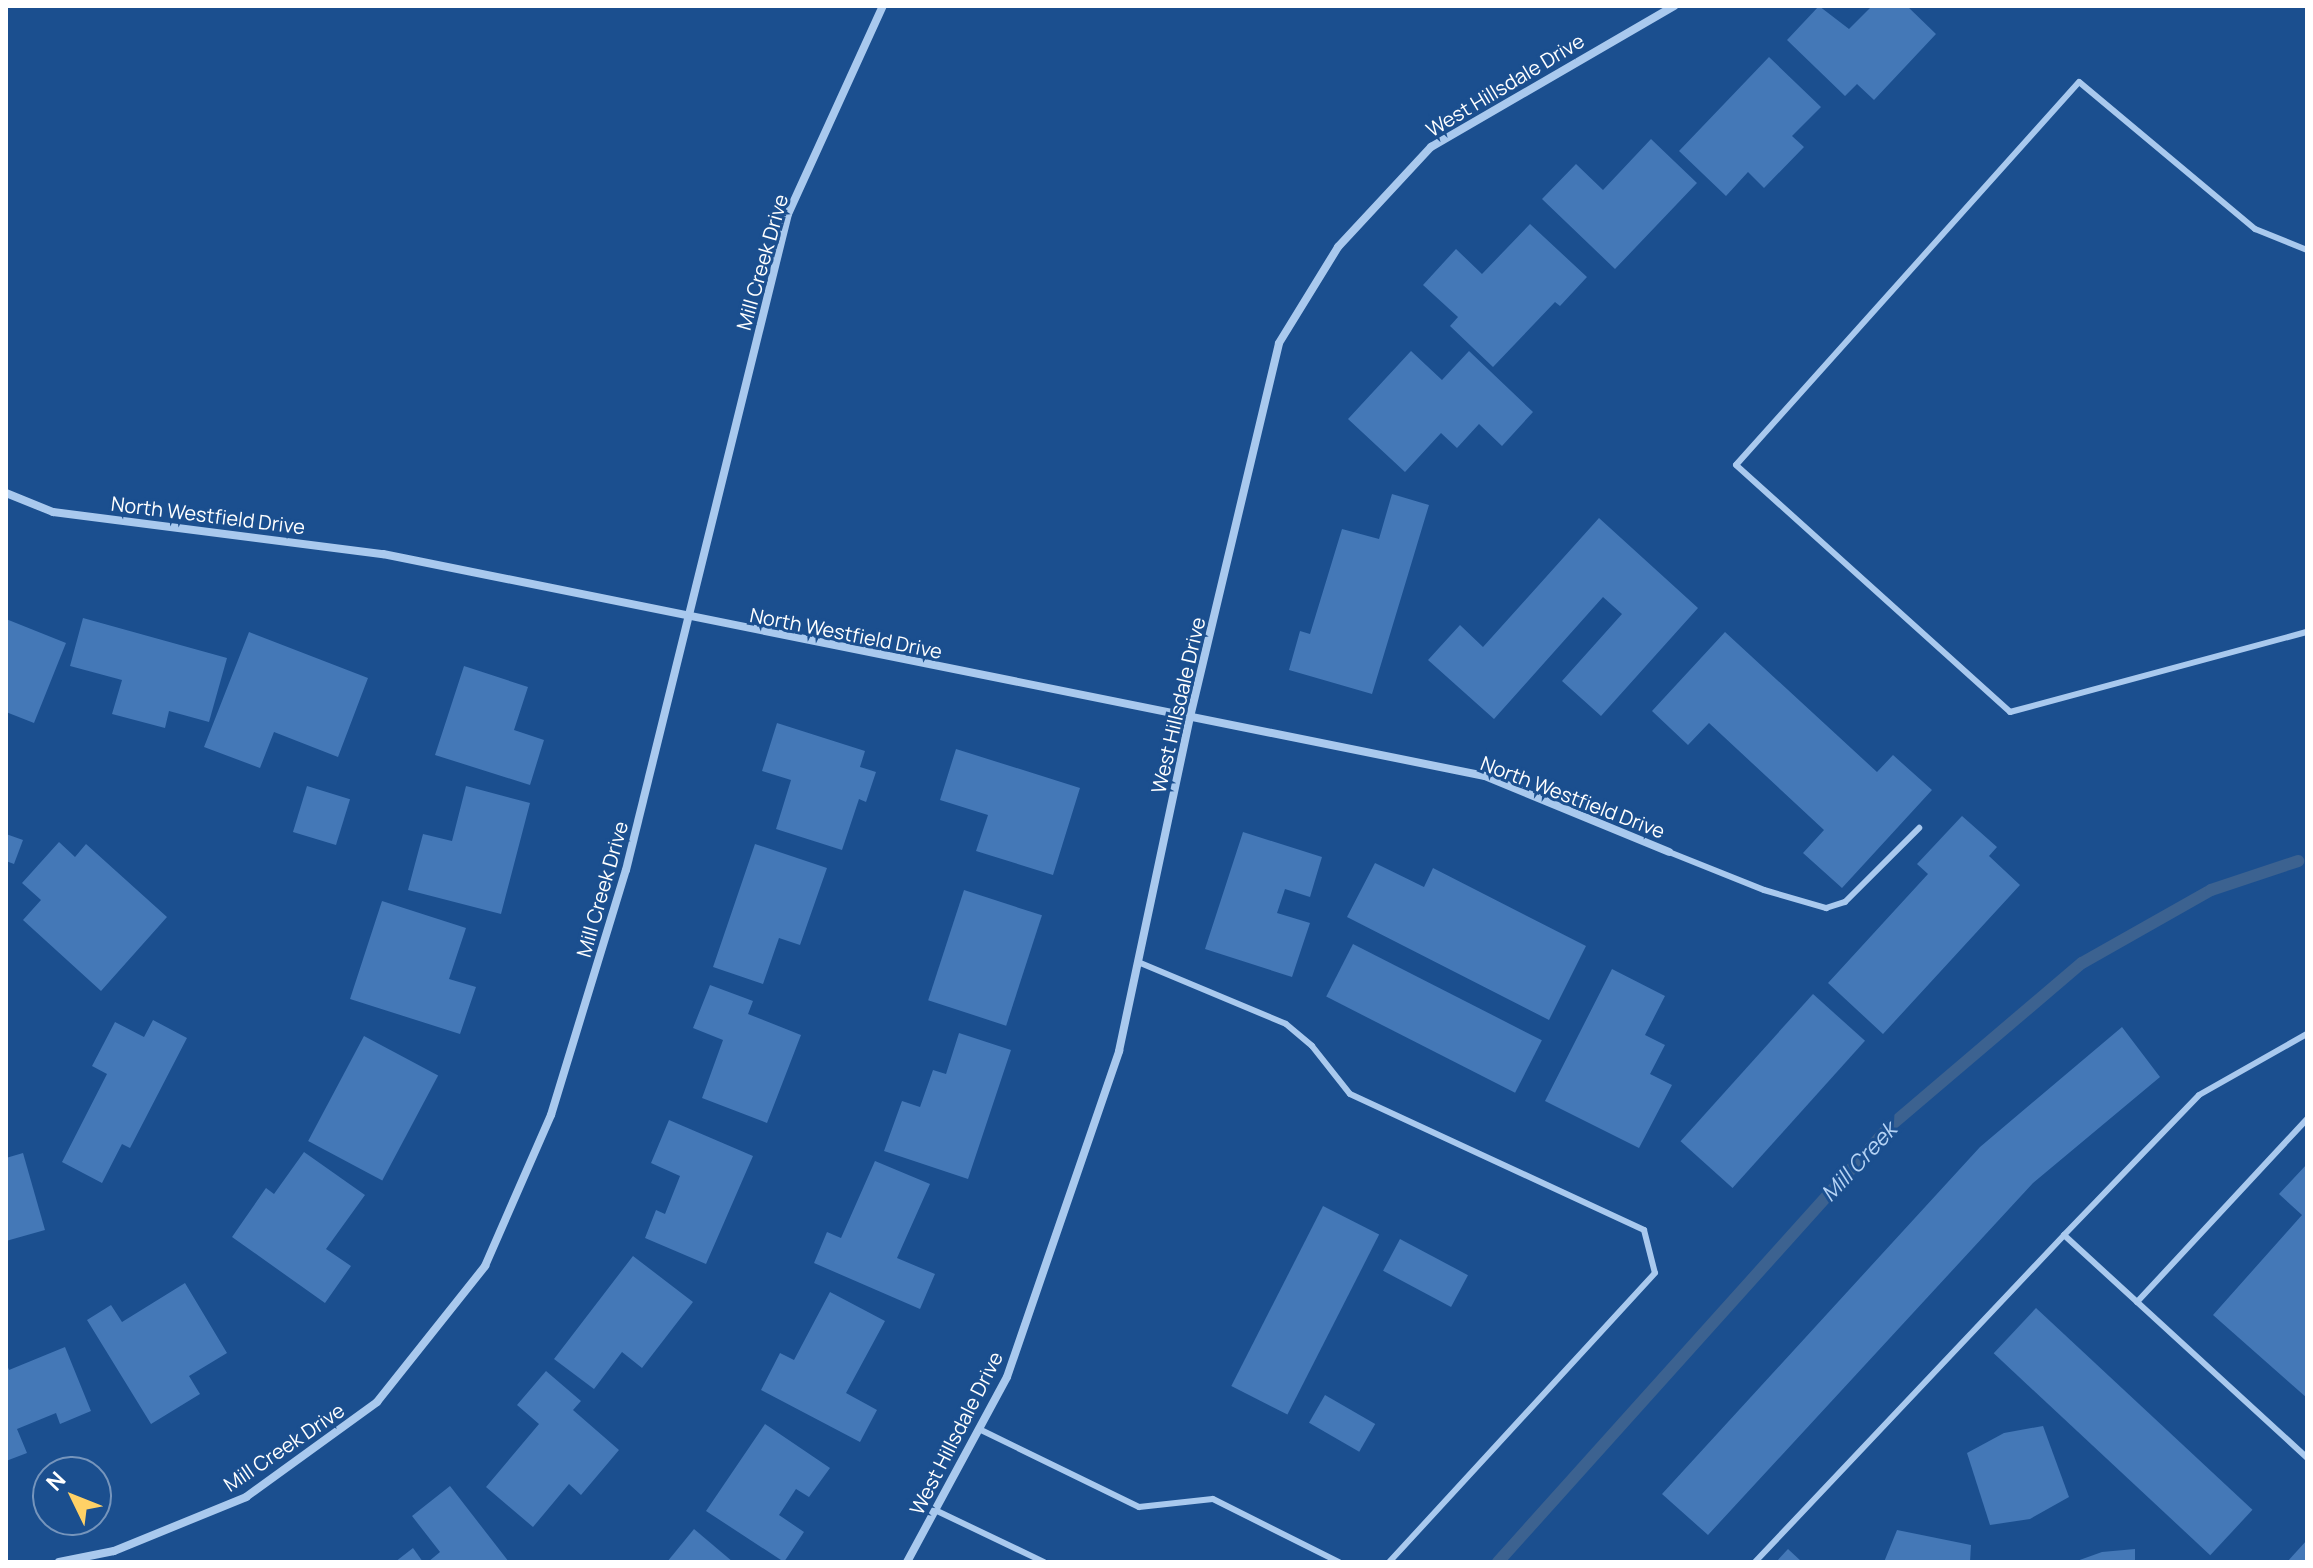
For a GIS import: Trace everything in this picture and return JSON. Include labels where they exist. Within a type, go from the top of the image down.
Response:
[{"type":"street","name":"Mill Creek Drive","points":[[59,1562],[114,1551],[246,1497],[377,1402],[485,1266],[551,1115],[626,870],[788,214],[883,6]]},
{"type":"street","name":"West Hillsdale Drive","points":[[907,1562],[1007,1377],[1114,1066],[1190,717],[1279,343],[1338,247],[1431,147],[1674,6]]},
{"type":"street","name":"North Westfield Drive","points":[[6,493],[53,512],[383,554],[687,618],[1485,776],[1669,852]]},
{"type":"lane","points":[[2307,250],[2255,229],[2079,82],[1736,465],[2010,712],[2307,632]]},
{"type":"lane","points":[[1669,852],[1764,890],[1826,908],[1845,902],[1919,828]]},
{"type":"lane","points":[[1138,962],[1286,1024],[1312,1046],[1350,1094],[1644,1230],[1655,1273],[1389,1562]]},
{"type":"lane","points":[[1755,1562],[2199,1095],[2307,1034]]},
{"type":"lane","points":[[2137,1302],[2307,1119]]},
{"type":"lane","points":[[2064,1235],[2307,1458]]},
{"type":"lane","points":[[979,1429],[1139,1507],[1213,1499],[1339,1562]]},
{"type":"lane","points":[[935,1510],[1044,1562]]},
{"type":"building","points":[[1819,6],[1849,29],[1872,6],[1907,6],[1936,34],[1874,100],[1857,84],[1845,96],[1787,40]]},
{"type":"building","points":[[1769,57],[1821,107],[1792,136],[1804,147],[1764,188],[1748,172],[1726,196],[1679,151]]},
{"type":"building","points":[[1651,139],[1697,183],[1615,269],[1542,199],[1576,164],[1603,190]]},
{"type":"building","points":[[1530,224],[1587,277],[1560,306],[1555,302],[1493,367],[1450,326],[1458,317],[1423,285],[1456,249],[1482,274]]},
{"type":"building","points":[[1411,351],[1442,380],[1469,351],[1533,412],[1502,446],[1479,424],[1457,448],[1441,433],[1405,472],[1348,419]]},
{"type":"building","points":[[1392,494],[1429,505],[1372,694],[1289,670],[1300,631],[1310,634],[1342,529],[1379,539]]},
{"type":"building","points":[[1599,518],[1698,608],[1601,716],[1562,681],[1622,614],[1603,597],[1494,719],[1428,660],[1460,625],[1483,647]]},
{"type":"building","points":[[83,618],[227,658],[209,722],[169,711],[165,728],[112,714],[122,680],[70,666]]},
{"type":"building","points":[[6,619],[66,643],[34,723],[6,712]]},
{"type":"building","points":[[249,632],[368,678],[338,757],[274,732],[260,768],[204,747]]},
{"type":"building","points":[[1725,632],[1877,772],[1893,755],[1932,790],[1842,888],[1803,853],[1824,830],[1709,723],[1688,745],[1652,711]]},
{"type":"building","points":[[464,666],[528,687],[514,730],[544,740],[530,785],[435,755]]},
{"type":"building","points":[[777,723],[865,751],[860,767],[876,772],[866,802],[859,799],[842,850],[776,829],[791,780],[762,771]]},
{"type":"building","points":[[956,749],[1080,788],[1053,875],[976,851],[988,815],[940,800]]},
{"type":"building","points":[[307,786],[350,799],[336,845],[293,832]]},
{"type":"building","points":[[466,786],[530,803],[501,914],[408,890],[423,834],[452,841]]},
{"type":"building","points":[[1962,816],[1997,847],[1989,856],[2020,885],[1883,1034],[1828,983],[1928,874],[1917,864]]},
{"type":"building","points":[[1243,832],[1322,857],[1310,897],[1285,889],[1277,913],[1310,923],[1292,977],[1205,949]]},
{"type":"building","points":[[6,834],[23,840],[14,864],[6,861]]},
{"type":"building","points":[[59,842],[75,857],[86,844],[167,917],[101,991],[23,920],[41,900],[22,883]]},
{"type":"building","points":[[755,844],[827,868],[800,945],[779,938],[763,984],[713,967]]},
{"type":"building","points":[[1375,863],[1424,887],[1433,868],[1586,946],[1549,1020],[1347,917]]},
{"type":"building","points":[[964,890],[1042,915],[1006,1026],[928,1000]]},
{"type":"building","points":[[382,901],[466,928],[449,979],[476,987],[460,1034],[350,999]]},
{"type":"building","points":[[1353,944],[1542,1040],[1515,1093],[1326,997]]},
{"type":"building","points":[[1612,969],[1665,996],[1645,1035],[1665,1045],[1650,1074],[1672,1085],[1639,1148],[1545,1101]]},
{"type":"building","points":[[710,985],[753,1001],[748,1014],[801,1035],[767,1123],[702,1098],[723,1040],[693,1028]]},
{"type":"building","points":[[1813,994],[1865,1041],[1733,1188],[1681,1141]]},
{"type":"building","points":[[153,1020],[187,1038],[130,1148],[122,1144],[102,1183],[62,1162],[107,1074],[92,1066],[115,1022],[144,1037]]},
{"type":"building","points":[[2122,1027],[2160,1077],[2033,1183],[1708,1535],[1662,1494],[1980,1147]]},
{"type":"building","points":[[959,1033],[1011,1050],[968,1179],[884,1151],[902,1101],[920,1107],[933,1070],[946,1074]]},
{"type":"building","points":[[364,1036],[438,1075],[382,1181],[308,1141]]},
{"type":"building","points":[[669,1120],[753,1156],[706,1264],[645,1238],[656,1210],[665,1214],[680,1176],[651,1163]]},
{"type":"building","points":[[304,1152],[365,1195],[326,1249],[351,1266],[325,1303],[232,1237],[266,1188],[274,1194]]},
{"type":"building","points":[[23,1153],[45,1230],[6,1241],[6,1158]]},
{"type":"building","points":[[875,1161],[930,1184],[897,1258],[935,1274],[920,1309],[814,1263],[827,1232],[841,1238]]},
{"type":"building","points":[[2307,1164],[2307,1398],[2213,1315],[2302,1215],[2279,1194]]},
{"type":"building","points":[[1323,1206],[1379,1235],[1287,1415],[1231,1386]]},
{"type":"building","points":[[1400,1239],[1468,1275],[1451,1307],[1383,1271]]},
{"type":"building","points":[[633,1256],[693,1302],[642,1368],[622,1352],[594,1389],[554,1359]]},
{"type":"building","points":[[185,1283],[227,1353],[189,1376],[200,1394],[151,1424],[87,1320],[111,1305],[122,1322]]},
{"type":"building","points":[[830,1292],[885,1321],[846,1393],[877,1410],[860,1442],[761,1390],[780,1353],[794,1360]]},
{"type":"building","points":[[2036,1308],[2252,1510],[2210,1555],[1994,1353]]},
{"type":"building","points":[[65,1347],[91,1411],[60,1424],[56,1413],[17,1429],[27,1453],[6,1461],[6,1362],[9,1370]]},
{"type":"building","points":[[546,1371],[581,1401],[573,1410],[619,1450],[581,1495],[569,1484],[533,1527],[486,1487],[539,1424],[517,1405]]},
{"type":"building","points":[[1325,1395],[1375,1424],[1359,1452],[1309,1423]]},
{"type":"building","points":[[765,1424],[830,1468],[809,1497],[796,1489],[779,1515],[804,1532],[784,1562],[706,1511]]},
{"type":"building","points":[[2043,1426],[2069,1497],[2030,1519],[1990,1525],[1967,1453],[2004,1433]]},
{"type":"building","points":[[450,1486],[509,1562],[428,1562],[440,1552],[412,1516]]},
{"type":"building","points":[[694,1529],[733,1562],[667,1562]]},
{"type":"building","points":[[1897,1530],[1971,1545],[1970,1562],[1884,1562]]},
{"type":"building","points":[[2307,1540],[2307,1562],[2287,1562]]},
{"type":"building","points":[[413,1548],[423,1562],[395,1562]]},
{"type":"building","points":[[1788,1549],[1802,1562],[1776,1562]]},
{"type":"building","points":[[2135,1549],[2135,1562],[2074,1562],[2102,1552]]},
{"type":"waterway","name":"Mill Creek","points":[[1498,1562],[1889,1127],[2082,963],[2211,890],[2298,861]]}]
